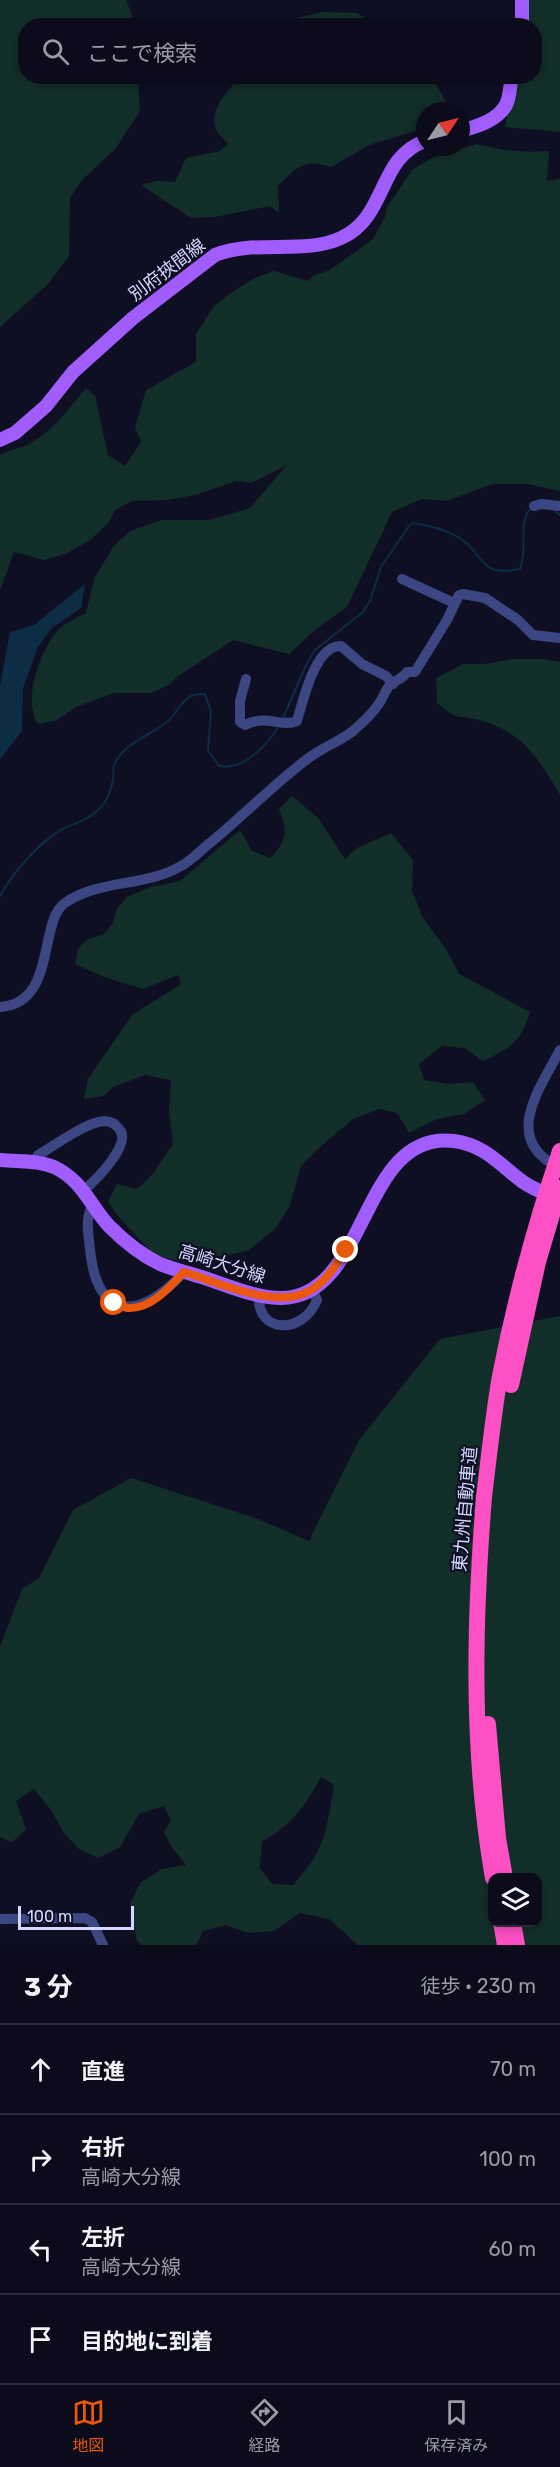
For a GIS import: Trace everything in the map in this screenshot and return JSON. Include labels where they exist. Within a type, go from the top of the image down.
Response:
[{"type":"highway","name":"東九州自動車道","points":[[504,1873],[498,1838],[488,1728],[487,1629],[490,1498],[500,1378],[526,1261],[560,1151]]},
{"type":"highway","name":"東九州自動車道","points":[[492,1873],[485,1817],[477,1705],[479,1562],[514,1367],[538,1262],[560,1188]]},
{"type":"highway","points":[[502,1927],[505,1945]]},
{"type":"highway","points":[[514,1927],[517,1945]]},
{"type":"main road","points":[[522,0],[522,18]]},
{"type":"main road","points":[[470,128],[485,123],[497,115],[507,104],[511,84]]},
{"type":"main road","name":"別府挾間線","points":[[0,440],[15,433],[46,406],[73,372],[133,318],[214,255],[229,249],[314,244],[340,239],[358,227],[372,212],[392,169],[404,153],[416,146]]},
{"type":"main road","name":"高崎大分線","points":[[0,1160],[35,1162],[54,1167],[84,1190],[108,1225],[126,1242],[160,1264],[260,1295],[287,1298],[304,1294],[312,1289],[334,1268],[384,1180],[397,1162],[424,1145],[441,1140],[455,1141],[485,1150],[522,1182],[560,1199]]},
{"type":"street","points":[[534,506],[541,504],[560,506]]},
{"type":"street","points":[[402,579],[454,603]]},
{"type":"street","points":[[0,1007],[18,1002],[31,989],[47,955],[53,918],[65,902],[96,888],[156,876],[181,866],[249,812],[307,759],[353,731],[379,705],[390,685],[404,678],[407,672],[415,672],[447,620],[456,598],[464,594],[485,598],[518,620],[533,635],[560,639]]},
{"type":"street","points":[[246,679],[238,712],[240,722],[245,725],[261,719],[291,723],[297,721],[319,660],[328,650],[338,645],[348,650],[362,664],[386,676],[393,684]]},
{"type":"street","points":[[560,1050],[532,1103],[527,1124],[529,1137],[537,1153],[547,1162],[560,1168]]},
{"type":"street","points":[[35,1162],[38,1155],[87,1127],[103,1121],[116,1125],[122,1133],[123,1142],[94,1182],[84,1190]]},
{"type":"street","points":[[93,1203],[87,1216],[91,1266],[101,1292],[114,1303],[128,1308],[152,1301],[184,1272]]},
{"type":"street","points":[[260,1295],[261,1310],[275,1324],[283,1327],[292,1325],[308,1314],[316,1300],[312,1289]]},
{"type":"street","points":[[0,1919],[85,1918],[92,1922],[103,1945]]},
{"type":"green space","points":[[0,0],[126,0],[133,18],[18,18],[18,84],[138,84],[140,111],[116,148],[82,180],[70,198],[69,256],[48,284],[0,327]]},
{"type":"green space","points":[[522,0],[560,0],[560,132],[505,127],[512,84],[542,84],[542,18],[521,18]]},
{"type":"green space","points":[[322,12],[357,13],[365,18],[297,18]]},
{"type":"green space","points":[[234,84],[436,84],[446,102],[416,102],[416,131],[369,145],[331,167],[322,164],[307,164],[296,169],[278,186],[279,213],[270,206],[215,217],[191,218],[141,185],[157,181],[175,182],[186,158],[220,151],[228,144],[215,126],[214,118],[220,103]]},
{"type":"green space","points":[[477,144],[513,151],[549,151],[547,181],[560,179],[560,491],[528,484],[492,484],[447,501],[422,499],[392,512],[347,607],[316,629],[289,654],[233,640],[178,676],[169,685],[150,693],[114,693],[76,707],[55,721],[38,724],[32,702],[33,689],[35,676],[45,650],[58,630],[86,613],[94,579],[113,547],[130,531],[161,520],[209,520],[250,508],[287,465],[251,483],[236,481],[195,495],[167,500],[132,501],[115,510],[109,522],[89,541],[65,554],[44,560],[14,552],[0,590],[0,455],[27,445],[47,432],[86,388],[95,396],[108,455],[125,466],[141,442],[135,427],[146,390],[196,362],[196,334],[214,306],[253,279],[274,271],[308,281],[313,276],[330,270],[373,239],[385,217],[386,209],[412,170],[436,156],[470,156],[470,146]]},
{"type":"green space","points":[[513,659],[544,659],[560,662],[560,795],[536,758],[518,739],[494,725],[453,715],[437,703],[436,678],[463,664],[487,664]]},
{"type":"green space","points":[[292,796],[319,819],[345,859],[357,848],[391,833],[413,860],[412,891],[423,918],[446,949],[459,974],[530,1012],[527,1022],[514,1043],[483,1061],[464,1048],[442,1046],[419,1064],[424,1080],[447,1084],[473,1082],[485,1100],[464,1114],[437,1119],[409,1133],[397,1113],[379,1109],[353,1119],[301,1166],[290,1205],[276,1228],[248,1251],[201,1260],[178,1261],[154,1255],[108,1202],[117,1184],[137,1189],[152,1175],[173,1144],[169,1112],[171,1080],[145,1075],[113,1087],[104,1096],[84,1099],[88,1079],[132,1015],[181,984],[178,975],[143,989],[104,977],[75,964],[78,949],[88,939],[103,935],[113,923],[117,909],[127,897],[150,887],[180,881],[240,830],[252,851],[270,858],[283,841],[285,830],[279,809]]},
{"type":"green space","points":[[560,1316],[560,1945],[358,1945],[329,1919],[300,1913],[274,1931],[248,1933],[226,1925],[203,1931],[196,1945],[142,1945],[137,1941],[130,1903],[141,1882],[162,1869],[186,1865],[171,1846],[164,1832],[171,1820],[164,1806],[139,1814],[120,1847],[98,1858],[79,1849],[64,1833],[51,1810],[34,1789],[16,1801],[26,1830],[12,1842],[0,1837],[0,1647],[22,1589],[39,1578],[73,1510],[131,1478],[258,1519],[309,1541],[360,1439],[440,1339]],"holes":[[[321,1777],[334,1785],[323,1839],[312,1861],[293,1885],[272,1884],[260,1868],[262,1841],[281,1829],[297,1814]]]},
{"type":"water","points":[[85,584],[81,608],[52,628],[38,647],[23,688],[22,731],[0,759],[0,686],[10,632],[34,625]]},
{"type":"waterway","points":[[283,718],[315,650],[363,612],[370,601],[381,567],[409,526],[413,523],[453,534],[467,543],[488,567],[506,571],[520,569],[524,524],[529,510],[533,509]]},
{"type":"waterway","points":[[553,509],[560,515]]},
{"type":"waterway","points":[[0,896],[19,869],[44,842],[61,830],[89,817],[100,808],[110,792],[114,765],[123,751],[167,722],[187,698],[205,694],[211,712],[208,750],[219,766],[237,765],[246,761],[268,741],[279,726]]},
{"type":"route","points":[[114,1303],[128,1308],[152,1301],[184,1272],[258,1295],[280,1298],[299,1296],[325,1279],[346,1250]]}]
